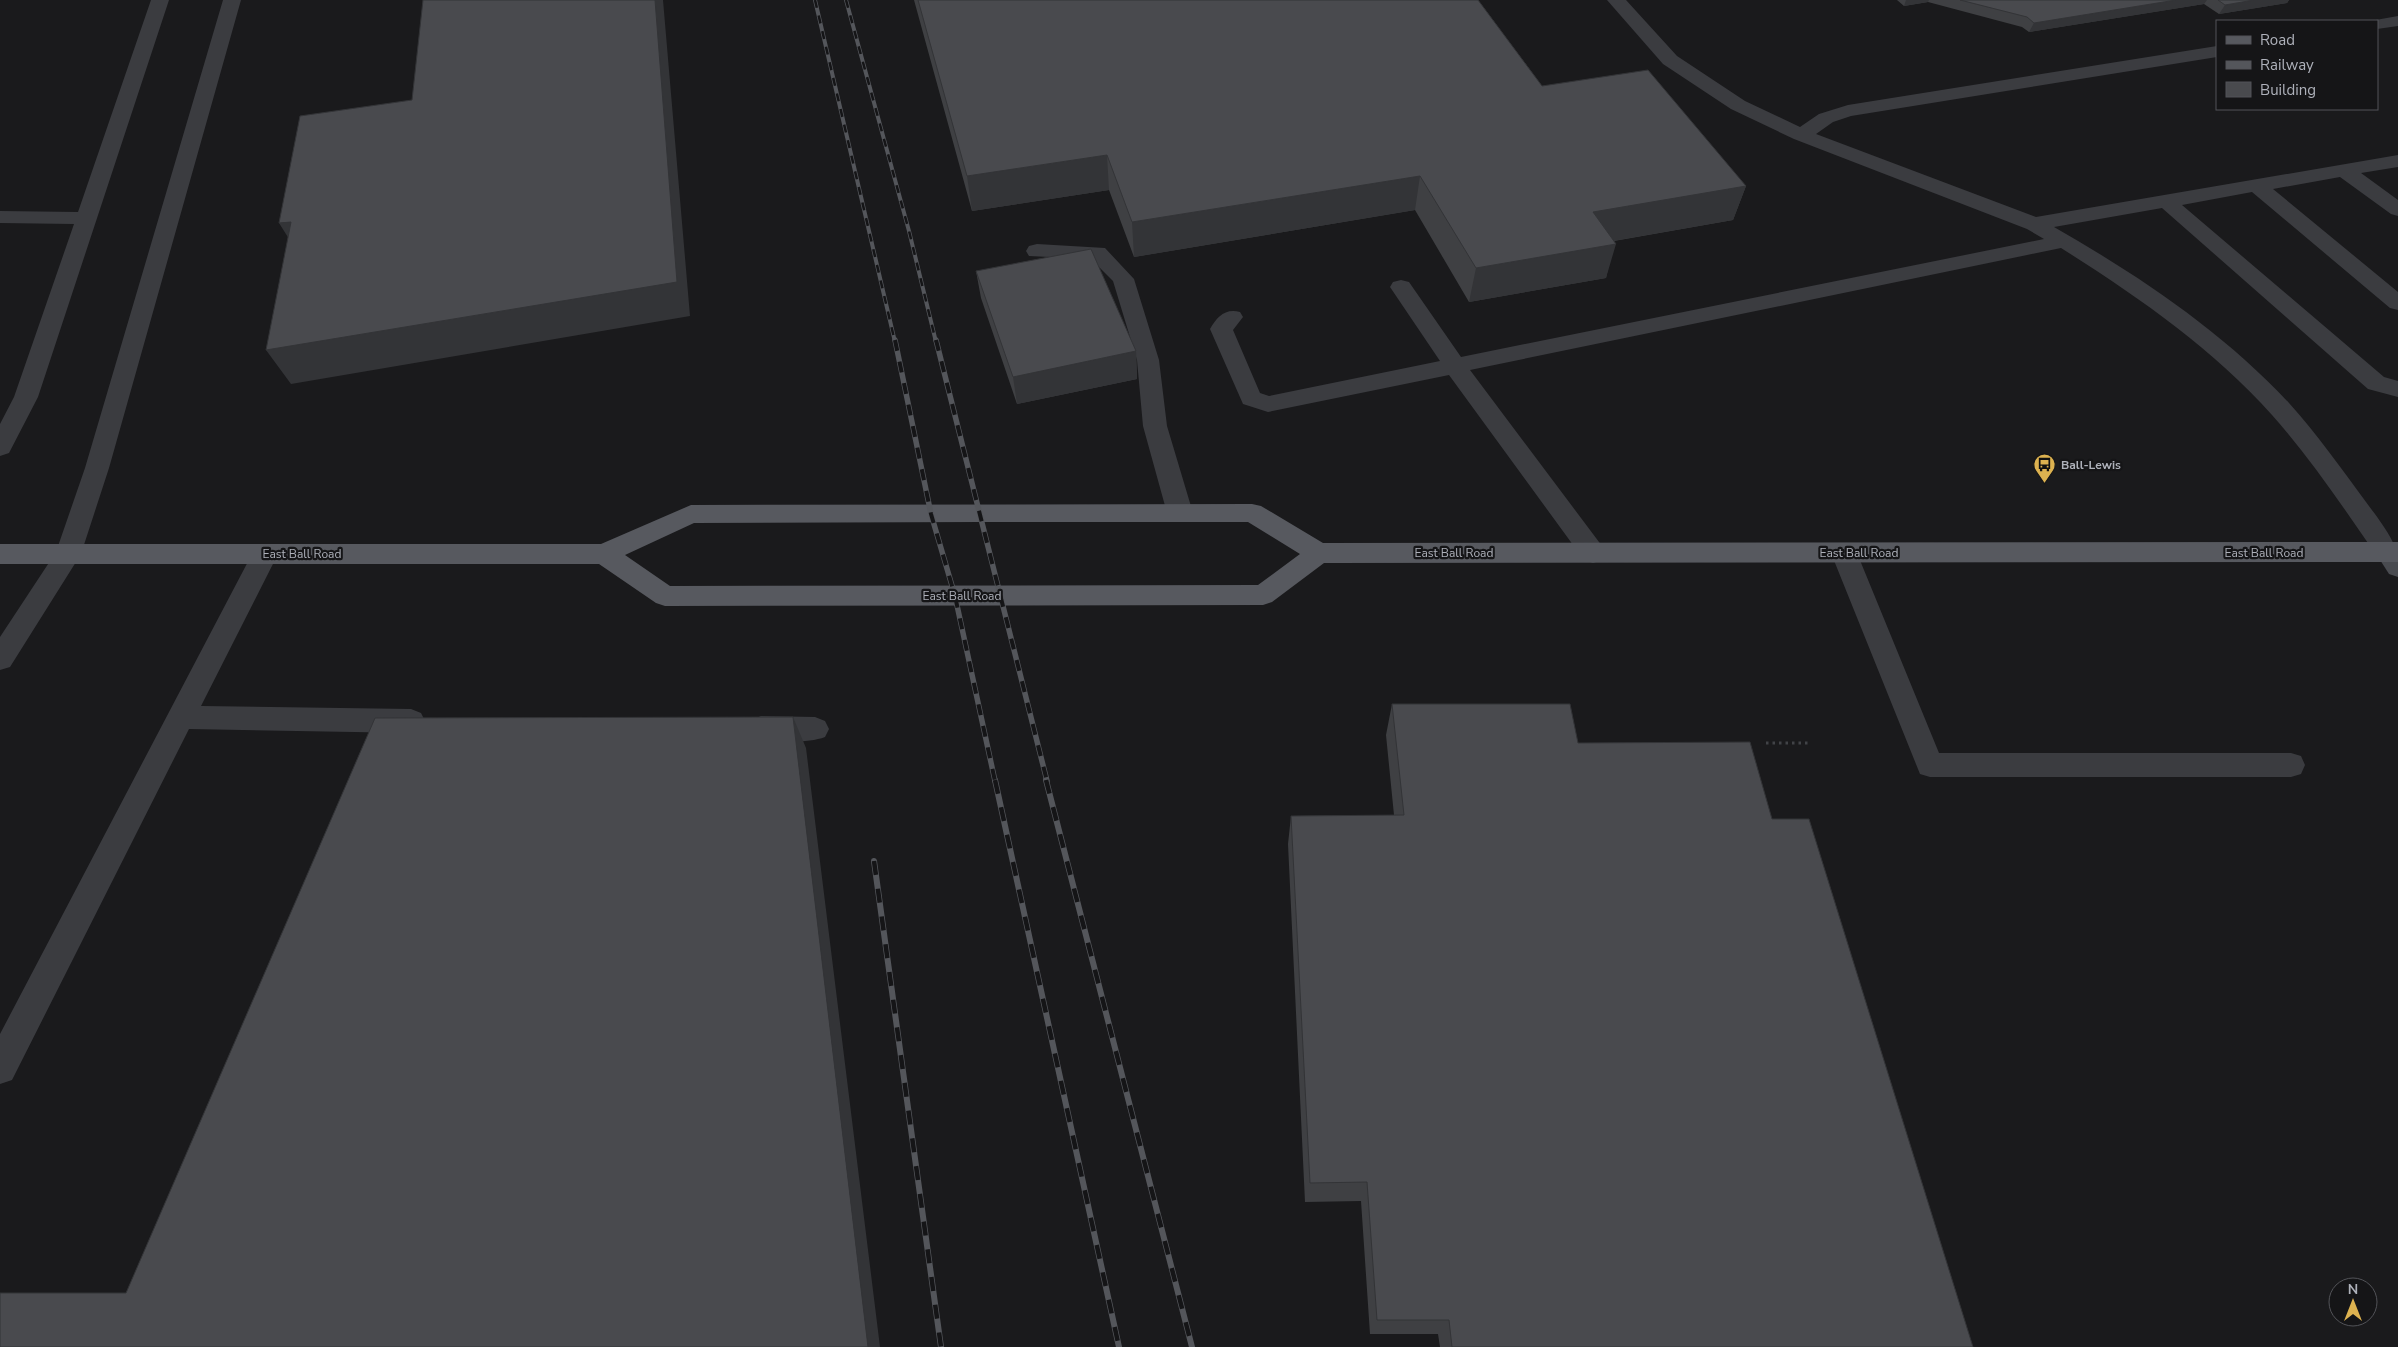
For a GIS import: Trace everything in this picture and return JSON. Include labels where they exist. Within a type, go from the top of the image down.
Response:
[{"type":"main road","name":"East Ball Road","points":[[0,554],[604,554],[690,514],[1252,513],[1319,553],[1844,553],[2395,557]]},
{"type":"main road","name":"East Ball Road","points":[[604,554],[665,596],[1263,595],[1319,553]]},
{"type":"lane","points":[[0,447],[26,397],[160,0]]},
{"type":"lane","points":[[0,659],[68,554],[97,468],[232,0]]},
{"type":"lane","points":[[1616,0],[1670,60],[1738,105],[1801,135],[2034,224],[2065,241],[2165,308],[2220,352],[2263,391],[2309,443],[2395,557]]},
{"type":"lane","points":[[2378,24],[2398,20]]},
{"type":"lane","points":[[1801,135],[1826,118],[1848,111],[2216,50]]},
{"type":"lane","points":[[2034,224],[2398,161]]},
{"type":"lane","points":[[2345,171],[2398,210]]},
{"type":"lane","points":[[2257,186],[2398,303]]},
{"type":"lane","points":[[2167,202],[2376,383],[2398,389]]},
{"type":"lane","points":[[0,216],[86,218]]},
{"type":"lane","points":[[1232,317],[1221,329],[1251,398],[1268,404],[2065,241]]},
{"type":"lane","points":[[1037,252],[1097,253],[1123,279],[1148,360],[1155,426],[1180,513]]},
{"type":"lane","points":[[1401,286],[1455,366],[1593,553]]},
{"type":"lane","points":[[1844,553],[1930,766],[2291,765]]},
{"type":"lane","points":[[0,1068],[265,554]]},
{"type":"lane","points":[[182,717],[440,722]]},
{"type":"lane","points":[[736,727],[815,729]]},
{"type":"path","points":[[1766,743],[1809,743]]},
{"type":"building","points":[[423,0],[655,0],[677,282],[266,350],[291,222],[279,223],[300,116],[412,100]]},
{"type":"building","points":[[918,0],[1478,0],[1542,86],[1648,70],[1746,186],[1593,212],[1616,244],[1476,268],[1420,176],[1132,222],[1107,155],[967,176]]},
{"type":"building","points":[[1960,0],[2176,0],[2034,23],[2027,17]]},
{"type":"building","points":[[2218,0],[2254,0],[2225,5]]},
{"type":"building","points":[[1091,249],[1136,351],[1013,377],[976,271]]},
{"type":"building","points":[[1392,704],[1570,704],[1578,743],[1750,742],[1772,819],[1809,819],[1973,1347],[1452,1347],[1449,1320],[1377,1320],[1367,1182],[1310,1183],[1291,816],[1404,815]]},
{"type":"building","points":[[793,717],[868,1347],[0,1347],[0,1293],[126,1293],[375,718]]},
{"type":"railway","points":[[815,0],[895,342]]},
{"type":"railway","points":[[846,0],[909,231],[936,342]]},
{"type":"railway","points":[[895,340],[931,514],[955,596],[995,781]]},
{"type":"railway","points":[[936,340],[1047,781]]},
{"type":"railway","points":[[995,780],[1119,1347]]},
{"type":"railway","points":[[1046,780],[1192,1347]]},
{"type":"railway","points":[[874,861],[941,1347]]},
{"type":"place","name":"Ball-Lewis","points":[[2045,484]]}]
